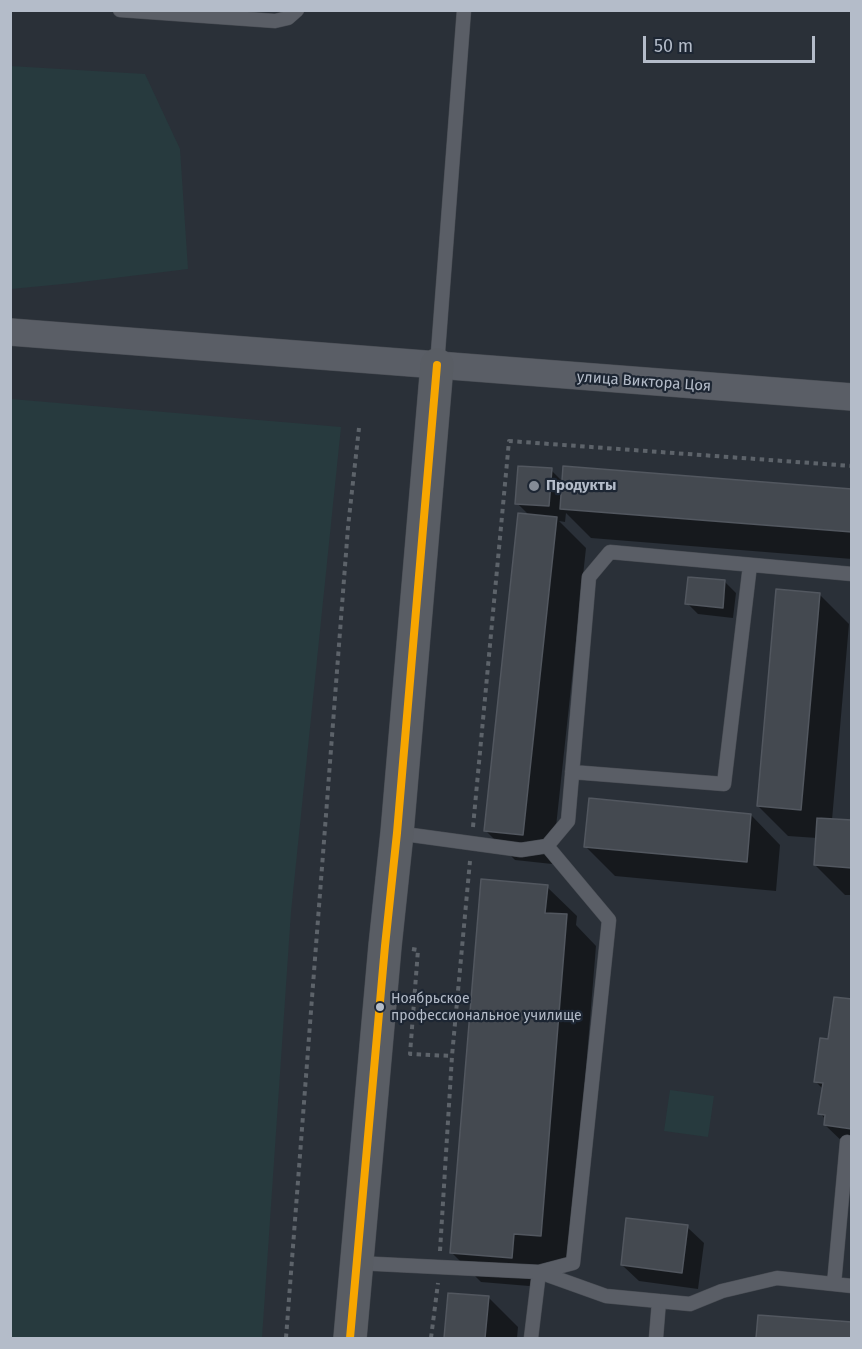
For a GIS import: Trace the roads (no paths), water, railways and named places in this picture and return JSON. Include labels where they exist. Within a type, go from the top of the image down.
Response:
[{"type":"street","name":"улица Виктора Цоя","points":[[10,332],[852,397]]},
{"type":"street","points":[[350,1338],[397,833],[437,365]]},
{"type":"lane","points":[[120,10],[275,21],[288,18],[297,10]]},
{"type":"lane","points":[[437,365],[464,10]]},
{"type":"lane","points":[[397,833],[521,850],[547,846],[568,821],[589,577],[610,552],[852,574]]},
{"type":"lane","points":[[572,772],[724,784],[750,565]]},
{"type":"lane","points":[[539,1272],[573,1263],[609,920],[547,846]]},
{"type":"lane","points":[[834,1284],[847,1142]]},
{"type":"lane","points":[[357,1263],[539,1272],[606,1296],[690,1304],[722,1291],[777,1278],[852,1286]]},
{"type":"lane","points":[[531,1338],[539,1272]]},
{"type":"lane","points":[[656,1338],[659,1301]]},
{"type":"place","name":"Продукты","points":[[534,486]]},
{"type":"place","name":"Ноябрьское профессиональное училище","points":[[380,1007]]}]
